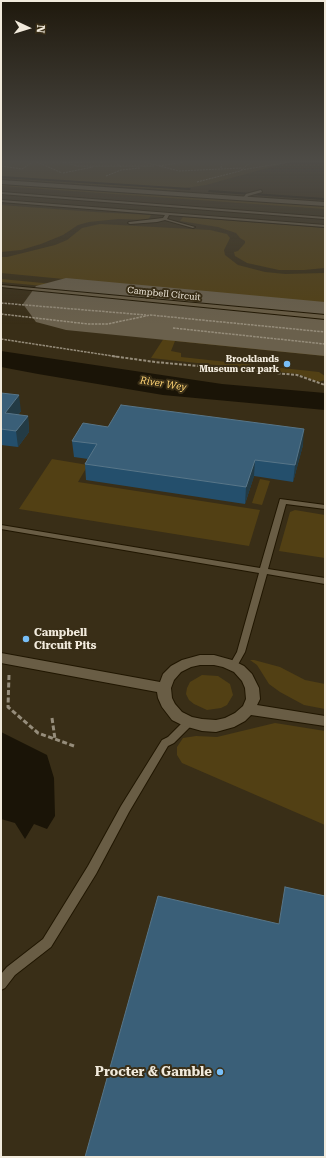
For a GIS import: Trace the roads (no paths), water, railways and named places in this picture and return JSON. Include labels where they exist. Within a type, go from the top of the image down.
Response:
[{"type":"street","points":[[1,658],[164,688]]},
{"type":"street","points":[[200,660],[214,660],[239,669],[247,678],[252,688],[253,699],[248,709],[240,717],[229,723],[216,726],[202,725],[188,722],[177,716],[169,707],[165,698],[164,688],[168,678],[176,669],[187,663],[200,660]]},
{"type":"street","points":[[248,709],[325,721]]},
{"type":"lane","points":[[196,216],[325,226]]},
{"type":"lane","points":[[300,216],[325,218]]},
{"type":"lane","points":[[130,223],[165,219],[193,227]]},
{"type":"lane","name":"Campbell Circuit","points":[[1,286],[325,317]]},
{"type":"lane","points":[[233,666],[241,652],[283,501],[325,507]]},
{"type":"lane","points":[[1,527],[325,581]]},
{"type":"lane","points":[[1,984],[11,971],[47,943],[92,870],[125,809],[165,743],[171,740],[188,722]]},
{"type":"water","name":"River Wey","points":[[1,351],[222,384],[325,393],[325,410],[163,395],[38,374],[1,367]]},
{"type":"water","points":[[1,732],[47,755],[54,778],[55,816],[47,829],[34,824],[25,839],[15,823],[1,819]]},
{"type":"place","name":"Brooklands Museum car park","points":[[287,364]]},
{"type":"place","name":"Campbell Circuit Pits","points":[[26,639]]},
{"type":"place","name":"Procter & Gamble","points":[[220,1072]]}]
